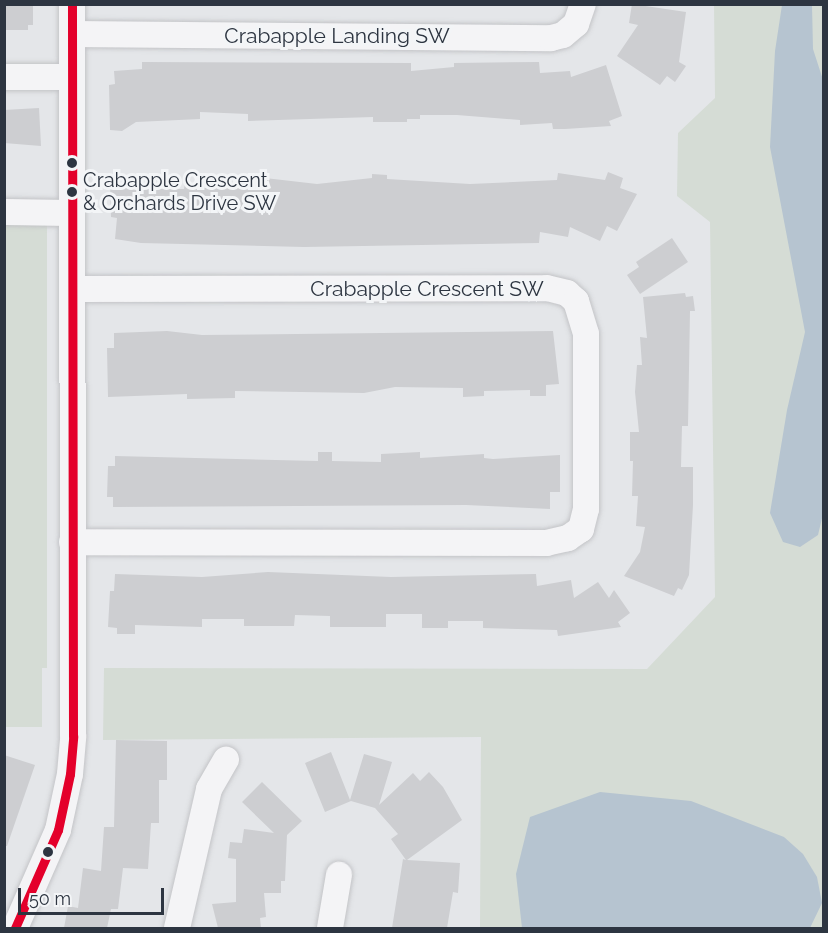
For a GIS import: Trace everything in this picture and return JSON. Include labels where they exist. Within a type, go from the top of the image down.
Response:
[{"type":"street","points":[[15,928],[47,863],[70,774],[72,4]]},
{"type":"street","name":"Crabapple Landing SW","points":[[72,34],[551,38],[563,35],[576,24],[583,4]]},
{"type":"street","points":[[4,77],[72,77]]},
{"type":"street","points":[[4,212],[72,213]]},
{"type":"street","name":"Crabapple Crescent SW","points":[[72,289],[547,288],[567,293],[576,301],[586,334],[586,508],[580,529],[568,538],[547,543],[72,542]]},
{"type":"street","points":[[177,928],[209,789],[226,759]]},
{"type":"street","points":[[330,928],[339,875]]},
{"type":"shaded area","points":[[714,5],[823,5],[823,928],[480,928],[481,737],[103,740],[104,668],[647,669],[715,597],[710,222],[677,196],[678,133],[715,98]]},
{"type":"shaded area","points":[[782,5],[812,5],[813,49],[824,83],[823,514],[818,535],[800,547],[783,542],[770,513],[787,410],[805,332],[770,147],[775,51]]},
{"type":"shaded area","points":[[4,219],[47,219],[47,668],[42,668],[42,727],[5,727]]},
{"type":"shaded area","points":[[600,792],[691,801],[784,837],[803,854],[817,877],[822,903],[810,928],[522,928],[516,874],[530,817]]},
{"type":"building","points":[[4,4],[33,4],[33,25],[28,25],[28,30],[4,30]]},
{"type":"building","points":[[632,4],[686,12],[679,62],[686,66],[675,82],[667,76],[660,85],[617,56],[638,25],[629,23]]},
{"type":"building","points":[[142,62],[411,63],[411,71],[454,67],[454,63],[539,62],[540,73],[570,71],[571,77],[606,65],[622,116],[609,121],[611,126],[553,129],[552,123],[520,125],[520,120],[457,115],[420,115],[420,119],[407,119],[407,122],[373,122],[373,117],[248,121],[248,114],[200,112],[200,119],[136,122],[122,131],[110,130],[109,85],[115,84],[114,71],[142,69]]},
{"type":"building","points":[[39,108],[41,146],[4,143],[4,110]]},
{"type":"building","points":[[608,172],[623,178],[620,188],[637,194],[617,231],[607,226],[600,241],[570,227],[568,237],[540,232],[539,243],[304,247],[141,243],[115,239],[117,218],[111,217],[110,183],[137,185],[137,189],[184,189],[185,183],[199,183],[199,188],[234,188],[234,182],[265,182],[265,178],[317,184],[372,178],[372,174],[387,175],[387,179],[470,184],[557,180],[558,173],[605,180]]},
{"type":"building","points":[[672,238],[688,262],[640,294],[627,275],[639,267],[636,262]]},
{"type":"building","points":[[685,293],[686,297],[693,296],[695,311],[690,311],[688,426],[682,426],[681,467],[693,467],[693,505],[689,575],[682,590],[678,588],[674,596],[624,576],[640,552],[645,527],[636,526],[638,496],[632,496],[633,461],[630,461],[630,432],[639,432],[635,392],[637,365],[642,365],[640,337],[647,338],[643,297]]},
{"type":"building","points":[[167,331],[202,335],[553,331],[559,384],[546,385],[546,396],[530,396],[530,390],[484,391],[484,396],[463,397],[463,388],[395,387],[364,393],[235,391],[235,398],[187,399],[187,394],[108,397],[107,348],[114,348],[114,333]]},
{"type":"building","points":[[318,452],[332,452],[332,461],[381,462],[381,454],[420,452],[420,458],[484,454],[484,458],[493,459],[560,455],[560,492],[550,492],[550,509],[466,505],[113,507],[113,497],[107,497],[108,466],[115,466],[115,456],[318,461]]},
{"type":"building","points":[[268,572],[391,577],[536,574],[537,586],[571,580],[574,598],[598,582],[609,598],[614,590],[630,613],[618,622],[621,627],[558,636],[557,630],[483,628],[483,621],[448,621],[448,628],[422,628],[422,614],[386,614],[386,627],[330,627],[330,616],[295,615],[294,626],[244,626],[244,619],[202,619],[202,627],[135,625],[135,634],[117,634],[117,628],[108,627],[110,591],[114,591],[115,574],[202,577]]},
{"type":"building","points":[[116,740],[167,741],[167,780],[159,780],[159,823],[151,823],[148,869],[123,868],[118,909],[111,909],[107,928],[64,928],[68,906],[78,908],[83,868],[101,871],[104,827],[114,827]]},
{"type":"building","points":[[331,752],[350,800],[364,754],[392,762],[379,805],[413,773],[420,781],[429,772],[443,787],[462,820],[407,860],[460,863],[458,893],[453,892],[447,928],[392,928],[403,859],[406,860],[391,839],[398,834],[375,808],[351,801],[325,812],[305,763]]},
{"type":"building","points":[[4,755],[35,765],[7,846],[4,846]]},
{"type":"building","points":[[262,782],[302,821],[287,835],[285,881],[281,881],[281,893],[264,893],[266,917],[260,918],[261,928],[218,928],[212,904],[236,902],[236,859],[228,858],[230,842],[242,843],[244,829],[274,833],[242,802]]},
{"type":"transit line","points":[[15,928],[58,830],[70,774],[73,736],[72,4]]},
{"type":"place","name":"Crabapple Crescent & Orchards Drive SW","points":[[72,192]]}]
